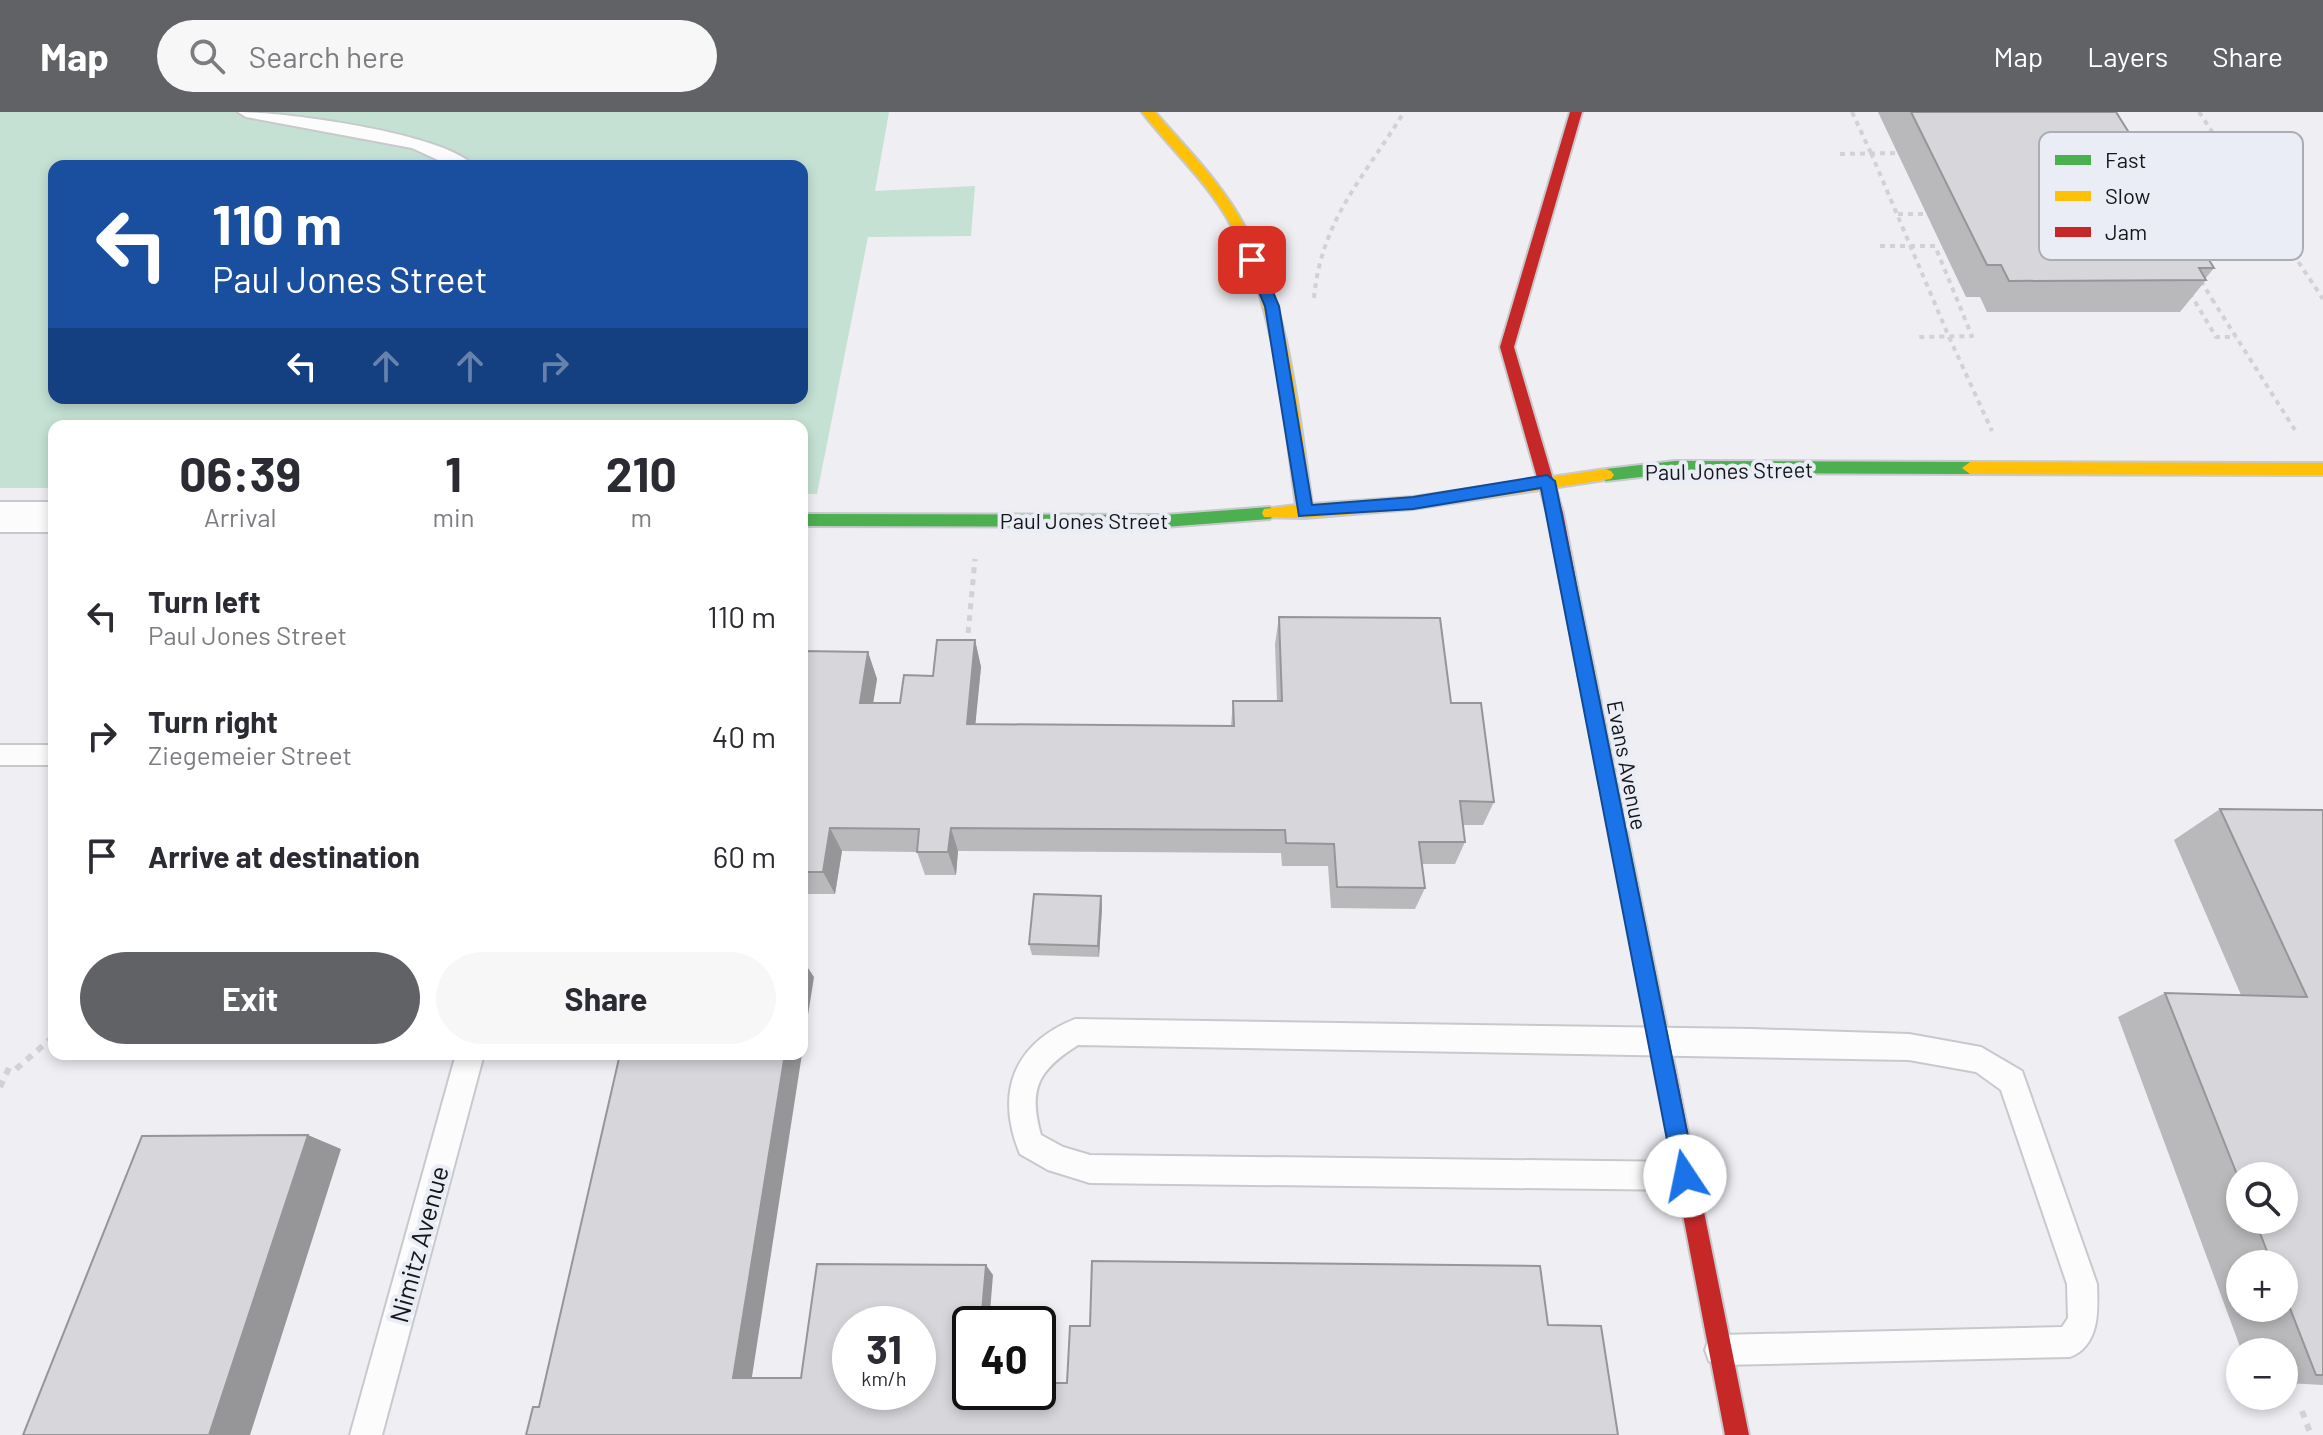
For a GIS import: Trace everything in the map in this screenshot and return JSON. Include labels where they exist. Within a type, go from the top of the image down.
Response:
[{"type":"street","points":[[1148,112],[1217,192],[1242,237],[1272,306],[1305,512]]},
{"type":"street","name":"Evans Avenue","points":[[1576,112],[1507,347],[1547,481],[1737,1435]]},
{"type":"street","name":"Paul Jones Street","points":[[808,520],[1164,521],[1413,503],[1547,481],[1675,467],[2323,469]]},
{"type":"street","points":[[0,517],[48,517]]},
{"type":"lane","points":[[246,112],[405,140],[459,160]]},
{"type":"lane","points":[[0,755],[48,755]]},
{"type":"lane","points":[[1685,1176],[1090,1169],[1058,1160],[1030,1144],[1021,1118],[1023,1080],[1042,1051],[1075,1032],[1657,1039],[1909,1047],[1981,1060],[2012,1081],[2082,1284],[2083,1321],[2070,1342],[1720,1350]]},
{"type":"lane","name":"Nimitz Avenue","points":[[366,1435],[468,1060]]},
{"type":"path","points":[[1316,309],[1317,259],[1331,223],[1350,189],[1404,112]]},
{"type":"path","points":[[1852,112],[1992,432]]},
{"type":"path","points":[[2199,112],[2212,132]]},
{"type":"path","points":[[1840,154],[1898,153]]},
{"type":"path","points":[[1898,214],[1927,214]]},
{"type":"path","points":[[1880,246],[1942,246]]},
{"type":"path","points":[[1918,337],[1972,336],[1935,246]]},
{"type":"path","points":[[2297,260],[2323,299]]},
{"type":"path","points":[[2198,275],[2297,434]]},
{"type":"path","points":[[2182,281],[2216,337],[2236,337]]},
{"type":"path","points":[[967,648],[975,558]]},
{"type":"path","points":[[0,1087],[13,1068],[48,1041]]},
{"type":"path","points":[[2302,1411],[2311,1435]]},
{"type":"green space","points":[[0,112],[889,112],[875,191],[975,186],[971,236],[868,237],[817,494],[808,494],[808,420],[48,420],[48,488],[0,488]]},
{"type":"building","points":[[1911,112],[2116,112],[2129,132],[2039,132],[2039,260],[2209,260],[2214,268],[2199,268],[2206,280],[2009,281],[2001,265],[1987,265]]},
{"type":"building","points":[[1279,617],[1440,618],[1451,703],[1481,703],[1494,802],[1460,801],[1465,842],[1419,842],[1425,888],[1337,887],[1334,844],[1286,843],[1285,830],[951,828],[948,852],[917,852],[919,829],[830,828],[823,872],[808,872],[808,651],[868,652],[860,703],[900,703],[904,675],[933,676],[937,640],[975,640],[967,724],[1234,726],[1233,701],[1282,701]]},
{"type":"building","points":[[2220,809],[2323,810],[2323,1375],[2316,1375],[2295,1322],[2298,1322],[2298,1250],[2267,1250],[2260,1234],[2298,1234],[2298,1162],[2232,1162],[2165,993],[2307,997]]},
{"type":"building","points":[[1034,894],[1101,896],[1098,946],[1029,944]]},
{"type":"building","points":[[619,1060],[784,1060],[733,1378],[801,1378],[817,1264],[986,1265],[983,1306],[952,1306],[952,1410],[1056,1410],[1056,1383],[1067,1383],[1070,1326],[1090,1326],[1092,1261],[1540,1266],[1548,1325],[1601,1326],[1618,1435],[526,1435],[533,1407],[539,1407]]},
{"type":"building","points":[[308,1135],[209,1435],[23,1435],[142,1136]]},
{"type":"traffic: fast","points":[[1606,475],[1675,467],[1970,468]]},
{"type":"traffic: fast","points":[[808,520],[1164,521],[1270,513]]},
{"type":"traffic: fast","points":[[1568,580],[1665,1068]]},
{"type":"traffic: slow","points":[[1148,112],[1216,191],[1238,226],[1256,264],[1279,345],[1305,512]]},
{"type":"traffic: slow","points":[[1970,468],[2323,469]]},
{"type":"traffic: slow","points":[[1270,513],[1413,503],[1606,475]]},
{"type":"traffic: jam","points":[[1568,580],[1555,513],[1507,347],[1576,112]]},
{"type":"traffic: jam","points":[[1665,1068],[1737,1435]]},
{"type":"route","points":[[1252,260],[1272,306],[1305,512],[1413,503],[1547,481],[1685,1176]]}]
